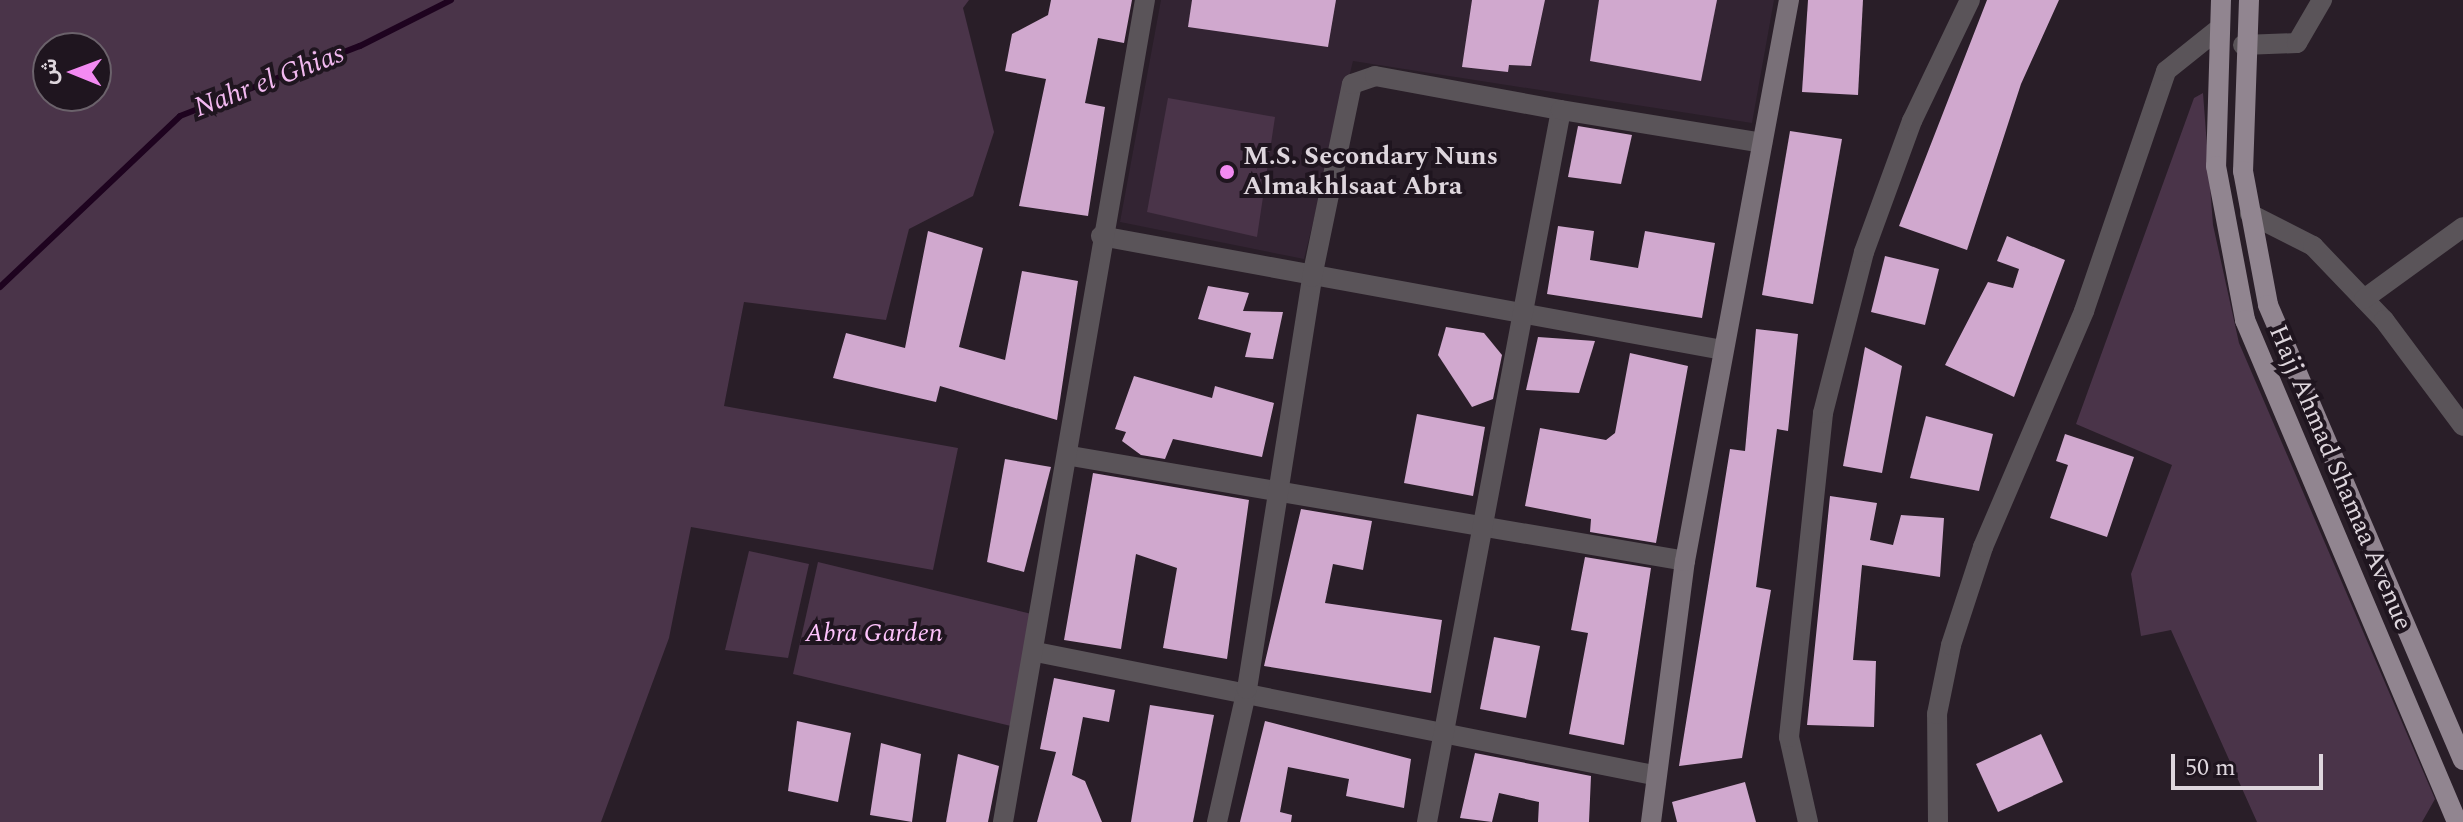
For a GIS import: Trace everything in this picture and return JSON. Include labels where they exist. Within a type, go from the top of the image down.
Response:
[{"type":"main road","points":[[1651,822],[1653,775],[1685,561],[1789,0]]},
{"type":"main road","name":"Hajj Ahmad Shamaa Avenue","points":[[2221,0],[2216,31],[2216,166],[2245,320],[2457,822]]},
{"type":"main road","name":"Hajj Ahmad Shamaa Avenue","points":[[2249,0],[2239,109],[2250,214],[2285,356],[2463,760]]},
{"type":"street","points":[[1003,822],[1071,456],[1101,236],[1145,0]]},
{"type":"street","points":[[1808,822],[1789,737],[1823,413],[1864,252],[1924,92],[1970,0]]},
{"type":"street","points":[[2243,45],[2297,43],[2322,0]]},
{"type":"street","points":[[1938,822],[1937,714],[1951,645],[1983,547],[2084,311],[2161,82],[2182,54],[2216,31]]},
{"type":"street","points":[[1217,822],[1247,689],[1281,492],[1312,277],[1352,84],[1375,76],[1762,143]]},
{"type":"street","points":[[1427,822],[1485,531],[1561,110]]},
{"type":"street","points":[[2250,214],[2313,246],[2364,299],[2463,426]]},
{"type":"street","points":[[2364,299],[2463,227]]},
{"type":"street","points":[[1101,236],[1723,350]]},
{"type":"street","points":[[1071,456],[1485,531],[1685,561]]},
{"type":"street","points":[[1036,652],[1247,689],[1653,775]]},
{"type":"shaded area","name":"M.S. Secondary Nuns Almakhlsaat Abra","points":[[1161,0],[1774,0],[1752,123],[1353,61],[1304,259],[1120,222]]},
{"type":"green space","points":[[0,0],[969,0],[963,8],[994,132],[973,196],[909,229],[886,320],[744,302],[724,406],[958,448],[933,570],[691,527],[669,638],[601,822],[0,822]]},
{"type":"green space","points":[[2203,93],[2213,225],[2239,343],[2435,799],[2422,822],[2257,822],[2171,630],[2141,636],[2131,574],[2172,465],[2076,424],[2194,98]]},
{"type":"green space","points":[[1168,98],[1275,117],[1257,237],[1147,212]]},
{"type":"green space","points":[[749,551],[809,564],[788,658],[725,650]]},
{"type":"green space","name":"Abra Garden","points":[[818,562],[1036,615],[1011,726],[793,674]]},
{"type":"building","points":[[1051,0],[1132,0],[1124,43],[1098,38],[1085,103],[1105,107],[1088,216],[1019,206],[1046,79],[1005,71],[1012,34],[1048,15]]},
{"type":"building","points":[[1192,0],[1336,0],[1328,47],[1188,27]]},
{"type":"building","points":[[1472,0],[1545,0],[1531,66],[1509,65],[1508,72],[1462,67]]},
{"type":"building","points":[[1599,0],[1717,0],[1701,81],[1590,61]]},
{"type":"building","points":[[1808,0],[1863,0],[1858,95],[1802,92]]},
{"type":"building","points":[[1987,0],[2059,0],[2021,84],[1967,250],[1899,226]]},
{"type":"building","points":[[1578,126],[1632,135],[1621,184],[1568,177]]},
{"type":"building","points":[[1790,131],[1842,139],[1813,304],[1762,295]]},
{"type":"building","points":[[1558,226],[1594,231],[1590,260],[1638,268],[1645,231],[1715,243],[1702,318],[1547,294]]},
{"type":"building","points":[[928,231],[983,248],[959,347],[1005,360],[1022,271],[1078,281],[1057,420],[940,386],[936,402],[833,378],[846,333],[905,348]]},
{"type":"building","points":[[2007,236],[2065,260],[2014,397],[1945,365],[1988,282],[2013,288],[2019,269],[1997,261]]},
{"type":"building","points":[[1885,256],[1939,269],[1925,325],[1871,312]]},
{"type":"building","points":[[1208,286],[1249,293],[1243,311],[1283,312],[1273,359],[1245,357],[1251,333],[1198,319]]},
{"type":"building","points":[[1446,327],[1484,333],[1502,355],[1493,399],[1472,407],[1438,355]]},
{"type":"building","points":[[1756,329],[1798,334],[1788,431],[1777,429],[1756,587],[1771,590],[1742,758],[1679,766],[1730,449],[1745,451]]},
{"type":"building","points":[[1538,337],[1595,341],[1579,393],[1526,390]]},
{"type":"building","points":[[1865,347],[1902,366],[1882,473],[1843,466]]},
{"type":"building","points":[[1630,353],[1688,366],[1656,543],[1590,532],[1591,519],[1525,506],[1540,428],[1606,440],[1615,433]]},
{"type":"building","points":[[1134,376],[1212,398],[1215,386],[1274,403],[1262,457],[1173,439],[1165,459],[1141,455],[1122,441],[1126,432],[1115,429]]},
{"type":"building","points":[[1417,414],[1485,427],[1473,496],[1404,483]]},
{"type":"building","points":[[1926,416],[1993,434],[1979,491],[1910,478]]},
{"type":"building","points":[[2065,434],[2134,457],[2107,537],[2050,518],[2068,465],[2056,461]]},
{"type":"building","points":[[1005,459],[1051,467],[1024,572],[987,562]]},
{"type":"building","points":[[1093,473],[1249,500],[1227,659],[1163,648],[1177,568],[1136,554],[1121,649],[1064,640]]},
{"type":"building","points":[[1830,496],[1877,503],[1870,540],[1893,545],[1901,515],[1944,518],[1940,577],[1862,565],[1853,660],[1876,661],[1874,727],[1807,725]]},
{"type":"building","points":[[1301,509],[1372,521],[1363,570],[1333,564],[1325,603],[1442,620],[1431,693],[1264,666]]},
{"type":"building","points":[[1585,557],[1651,568],[1624,745],[1569,734],[1588,633],[1571,630]]},
{"type":"building","points":[[1494,637],[1540,646],[1526,718],[1480,709]]},
{"type":"building","points":[[1054,678],[1115,690],[1109,722],[1083,717],[1072,775],[1085,781],[1102,822],[1037,822],[1056,752],[1040,749]]},
{"type":"building","points":[[1150,705],[1214,715],[1193,822],[1131,822]]},
{"type":"building","points":[[797,721],[851,733],[838,802],[788,791]]},
{"type":"building","points":[[1265,721],[1411,759],[1404,808],[1346,796],[1349,779],[1288,767],[1280,812],[1292,815],[1291,822],[1240,822]]},
{"type":"building","points":[[2041,734],[2063,782],[1998,812],[1976,764]]},
{"type":"building","points":[[881,743],[921,754],[912,822],[870,815]]},
{"type":"building","points":[[1475,753],[1591,776],[1589,822],[1538,822],[1539,802],[1499,793],[1492,822],[1460,818]]},
{"type":"building","points":[[958,754],[999,766],[988,822],[946,822]]},
{"type":"building","points":[[1745,782],[1756,822],[1677,822],[1672,802]]},
{"type":"waterway","name":"Nahr el Ghias","points":[[0,287],[180,116],[360,46],[451,0]]},
{"type":"place","name":"M.S. Secondary Nuns Almakhlsaat Abra","points":[[1227,172]]}]
